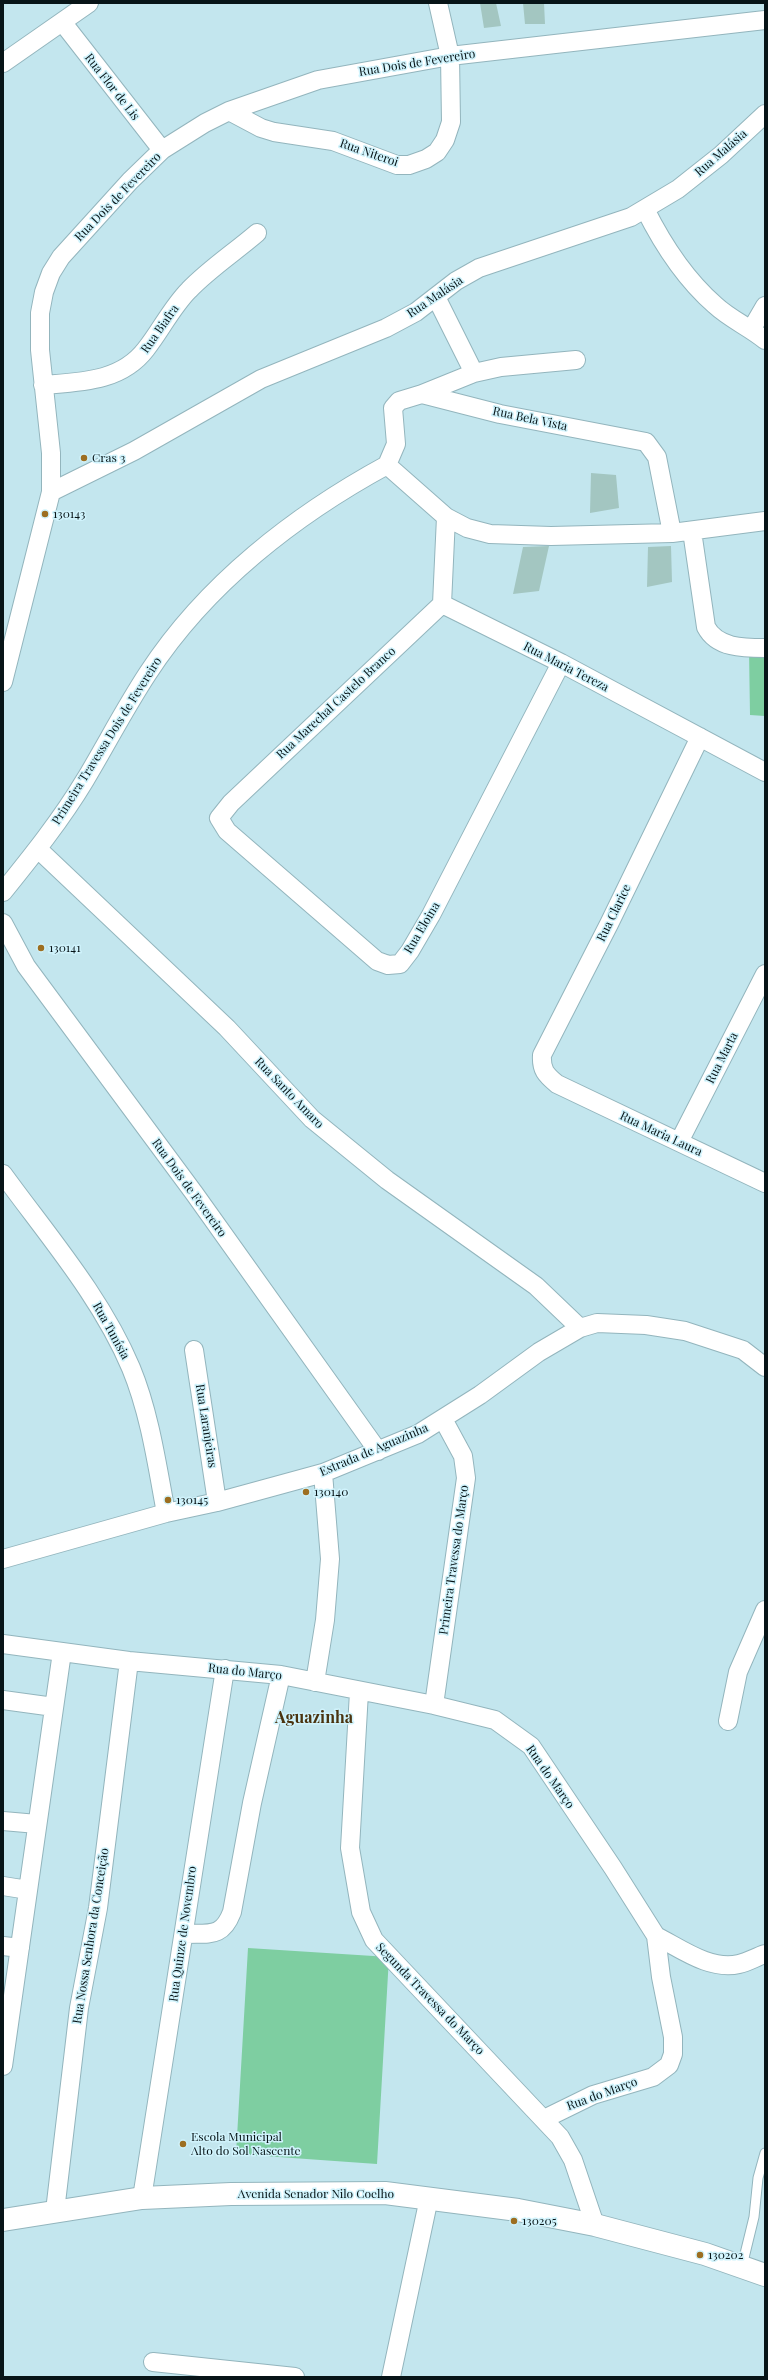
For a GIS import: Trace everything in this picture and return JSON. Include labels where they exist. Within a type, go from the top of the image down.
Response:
[{"type":"main road","name":"Avenida Senador Nilo Coelho","points":[[3,2220],[55,2210],[142,2198],[231,2194],[349,2192],[429,2198],[518,2210],[595,2225],[669,2243],[742,2266],[765,2275]]},
{"type":"street","points":[[3,63],[63,23],[89,3]]},
{"type":"street","name":"Rua Niteroi","points":[[228,111],[261,128],[274,132],[333,141],[397,165],[409,165],[426,159],[437,152],[445,140],[451,122],[450,56],[438,3]]},
{"type":"street","name":"Rua Dois de Fevereiro","points":[[3,682],[51,492],[50,453],[43,385],[40,313],[44,292],[51,273],[61,257],[162,150],[204,123],[228,111],[318,80],[450,56],[765,20]]},
{"type":"street","name":"Rua Flor de Lis","points":[[63,23],[162,150]]},
{"type":"street","name":"Rua Malásia","points":[[51,492],[134,451],[261,379],[386,328],[416,312],[478,268],[532,249],[608,226],[645,208],[678,188],[721,155],[765,114]]},
{"type":"street","points":[[645,208],[669,251],[693,284],[715,305],[765,340]]},
{"type":"street","name":"Rua Biafra","points":[[43,385],[105,378],[132,363],[147,348],[168,316],[189,289],[257,234]]},
{"type":"street","points":[[436,297],[474,373]]},
{"type":"street","points":[[751,330],[765,306]]},
{"type":"street","points":[[576,360],[501,368],[474,373],[422,394],[399,401],[393,408],[396,444],[387,465],[446,517],[468,528],[490,534],[551,536],[672,533],[765,521]]},
{"type":"street","name":"Rua Bela Vista","points":[[422,394],[500,414],[638,440],[650,445],[657,457],[672,533]]},
{"type":"street","name":"Primeira Travessa Dois de Fevereiro","points":[[3,892],[38,849],[84,781],[148,673],[186,623],[216,590],[255,555],[312,510],[344,488],[387,465]]},
{"type":"street","points":[[442,604],[446,517]]},
{"type":"street","points":[[692,531],[706,627],[711,637],[732,645],[765,648]]},
{"type":"street","name":"Rua Maria Tereza","points":[[442,604],[561,663],[765,772]]},
{"type":"street","name":"Rua Marechal Castelo Branco","points":[[231,803],[442,604]]},
{"type":"street","name":"Rua Eloina","points":[[231,803],[219,818],[227,831],[378,961],[388,965],[400,964],[410,951],[431,916],[561,663]]},
{"type":"street","name":"Rua Clarice","points":[[556,1084],[545,1074],[541,1066],[542,1055],[612,918],[700,737]]},
{"type":"street","name":"Rua Santo Amaro","points":[[38,849],[227,1028],[312,1120],[387,1180],[536,1286],[580,1328]]},
{"type":"street","name":"Rua Dois de Fevereiro","points":[[3,923],[26,966],[194,1193],[378,1451]]},
{"type":"street","name":"Rua Marta","points":[[679,1142],[765,974]]},
{"type":"street","name":"Rua Maria Laura","points":[[556,1084],[765,1183]]},
{"type":"street","name":"Rua Tunísia","points":[[3,1174],[96,1303],[117,1338],[132,1369],[145,1408],[166,1513]]},
{"type":"street","name":"Estrada de Aguazinha","points":[[3,1559],[166,1513],[217,1502],[323,1473],[418,1434],[480,1395],[539,1352],[580,1328],[597,1323],[620,1323],[686,1331],[743,1350],[765,1367]]},
{"type":"street","name":"Rua Laranjeiras","points":[[194,1350],[217,1502]]},
{"type":"street","name":"Primeira Travessa do Março","points":[[434,1705],[466,1478],[463,1456],[443,1419]]},
{"type":"street","points":[[315,1682],[325,1620],[330,1559],[323,1473]]},
{"type":"street","points":[[728,1721],[738,1672],[765,1610]]},
{"type":"street","name":"Rua do Março","points":[[3,1644],[129,1662],[225,1669],[281,1675],[359,1692],[434,1705],[495,1720],[531,1746],[613,1868],[656,1936],[661,1977],[673,2038],[673,2054],[669,2065],[653,2077],[593,2095],[544,2119]]},
{"type":"street","points":[[3,2066],[11,1947],[28,1890],[62,1652]]},
{"type":"street","name":"Rua Nossa Senhora da Conceição","points":[[55,2210],[79,2008],[98,1908],[129,1662]]},
{"type":"street","name":"Rua Quinze de Novembro","points":[[142,2198],[185,1934],[194,1859],[225,1669]]},
{"type":"street","points":[[185,1934],[218,1932],[225,1928],[232,1912],[252,1803],[281,1675]]},
{"type":"street","name":"Segunda Travessa do Março","points":[[359,1692],[350,1848],[361,1912],[374,1940],[560,2136],[573,2160],[595,2225]]},
{"type":"street","points":[[3,1700],[54,1707]]},
{"type":"street","points":[[3,1821],[37,1824]]},
{"type":"street","points":[[3,1886],[28,1890]]},
{"type":"street","points":[[656,1936],[701,1960],[717,1964],[738,1965],[765,1954]]},
{"type":"street","points":[[391,2377],[429,2198]]},
{"type":"street","points":[[153,2362],[258,2375],[295,2377]]},
{"type":"lane","points":[[742,2266],[754,2217],[758,2178],[765,2153]]},
{"type":"green space","points":[[749,649],[765,649],[765,716],[750,715]]},
{"type":"green space","points":[[248,1948],[389,1957],[377,2164],[236,2154]]},
{"type":"building","points":[[480,3],[496,3],[501,26],[484,28]]},
{"type":"building","points":[[523,3],[544,3],[545,24],[525,24]]},
{"type":"building","points":[[591,473],[616,475],[619,508],[590,513]]},
{"type":"building","points":[[549,546],[539,591],[513,594],[523,547]]},
{"type":"building","points":[[671,546],[672,582],[647,587],[648,547]]},
{"type":"place","name":"Cras 3","points":[[84,458]]},
{"type":"place","name":"130143","points":[[45,514]]},
{"type":"place","name":"130141","points":[[41,948]]},
{"type":"place","name":"130140","points":[[306,1492]]},
{"type":"place","name":"130145","points":[[168,1500]]},
{"type":"place","name":"Escola Municipal Alto do Sol Nascente","points":[[183,2144]]},
{"type":"place","name":"130205","points":[[514,2221]]},
{"type":"place","name":"130202","points":[[700,2255]]},
{"type":"district","name":"Aguazinha","points":[[314,1718]]}]
